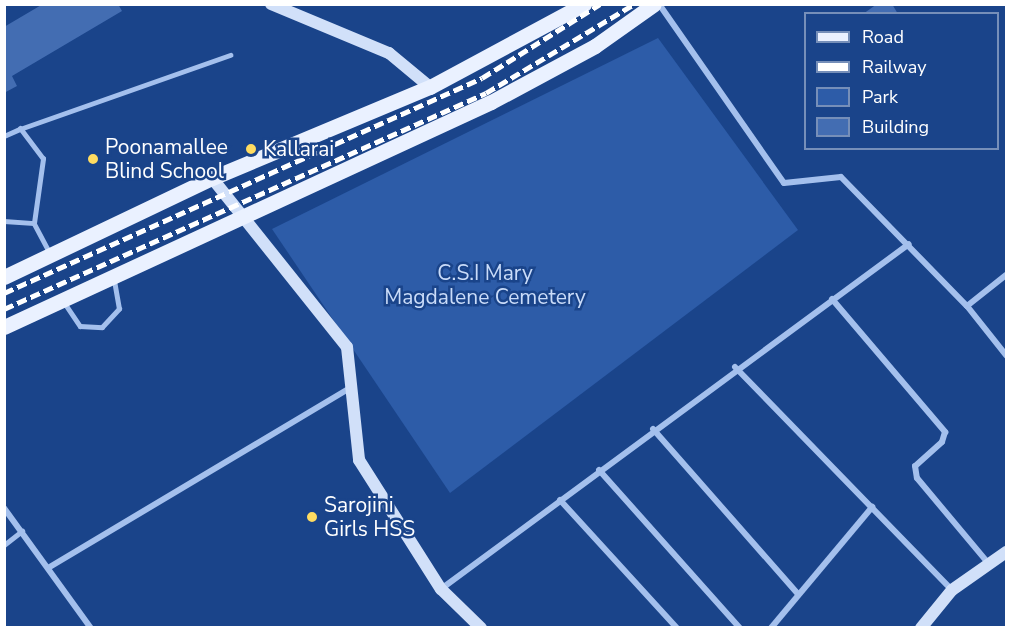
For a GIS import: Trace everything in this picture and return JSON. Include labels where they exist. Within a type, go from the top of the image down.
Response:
[{"type":"main road","points":[[4,277],[212,178],[430,87],[584,4]]},
{"type":"main road","points":[[4,327],[243,214],[491,102],[596,46],[654,4]]},
{"type":"street","points":[[271,4],[389,53],[430,87]]},
{"type":"street","points":[[659,4],[784,183],[841,177],[909,244],[967,306],[1006,355]]},
{"type":"street","points":[[212,178],[347,347],[359,460],[441,589],[481,627]]},
{"type":"street","points":[[441,589],[735,367],[909,244]]},
{"type":"street","points":[[967,306],[1006,275]]},
{"type":"street","points":[[832,299],[945,432],[942,442],[915,466],[917,478],[989,564]]},
{"type":"street","points":[[735,367],[952,590]]},
{"type":"street","points":[[48,568],[350,388]]},
{"type":"street","points":[[653,429],[798,594]]},
{"type":"street","points":[[599,470],[740,627]]},
{"type":"street","points":[[560,500],[676,627]]},
{"type":"street","points":[[771,627],[872,507]]},
{"type":"street","points":[[4,508],[91,627]]},
{"type":"street","points":[[921,627],[952,590],[1006,552]]},
{"type":"lane","points":[[4,136],[230,55]]},
{"type":"lane","points":[[20,129],[43,159],[34,223],[51,255]]},
{"type":"lane","points":[[4,221],[34,223]]},
{"type":"lane","points":[[63,300],[80,326],[102,327],[116,319],[119,309],[113,277]]},
{"type":"lane","points":[[4,545],[22,531]]},
{"type":"green space","name":"C.S.I Mary Magdalene Cemetery","points":[[658,38],[798,230],[450,493],[272,229]]},
{"type":"building","points":[[43,4],[118,4],[122,11],[12,76],[17,86],[4,93],[4,27]]},
{"type":"building","points":[[877,4],[892,4],[897,12],[866,12]]},
{"type":"railway","points":[[4,293],[482,78],[600,4]]},
{"type":"railway","points":[[4,309],[486,93],[634,4]]},
{"type":"place","name":"Kallarai","points":[[251,149]]},
{"type":"place","name":"Poonamallee Blind School","points":[[93,159]]},
{"type":"place","name":"Sarojini Girls HSS","points":[[312,517]]}]
